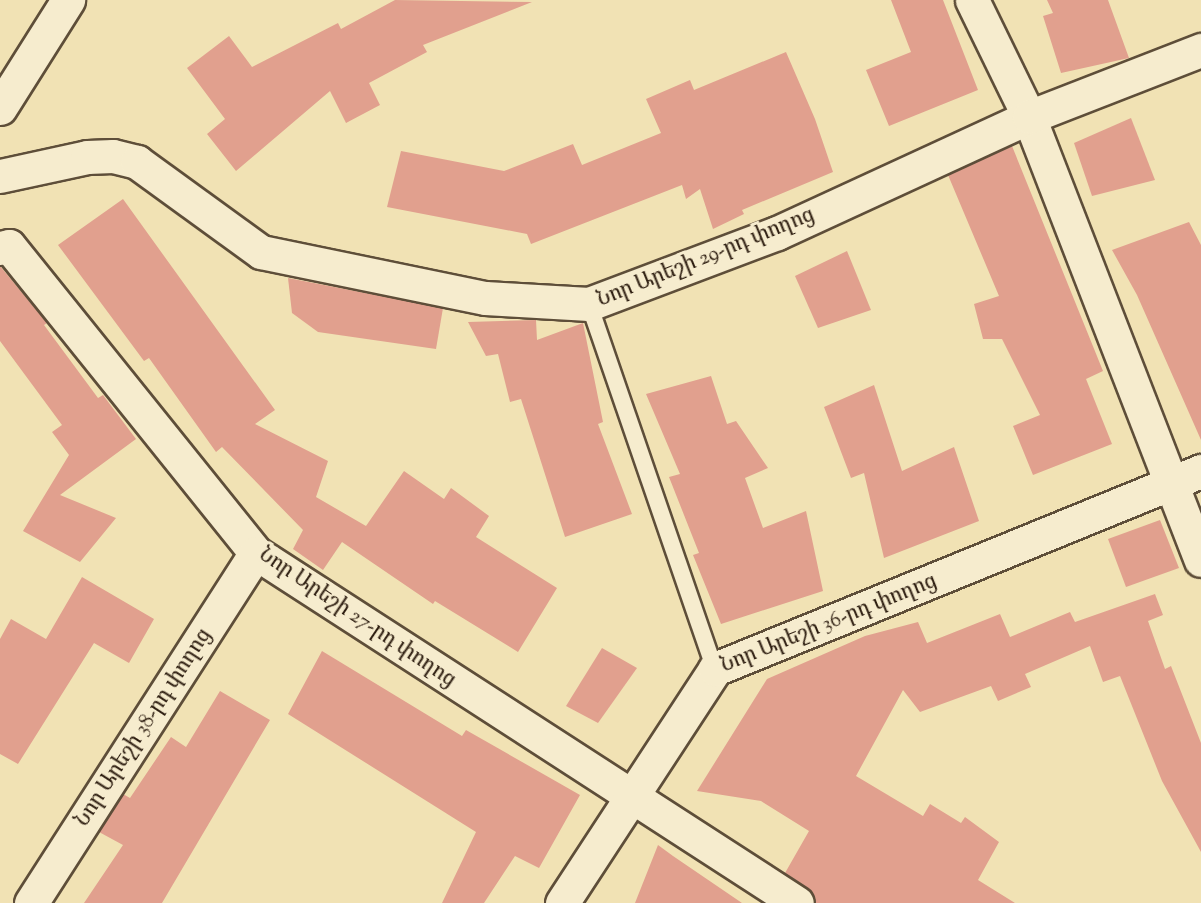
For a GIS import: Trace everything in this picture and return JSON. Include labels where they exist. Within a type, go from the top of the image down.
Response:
[{"type":"street","points":[[0,108],[68,0]]},
{"type":"street","points":[[972,0],[1029,117],[1201,560]]},
{"type":"street","name":"Նոր Արեշի 29-րդ փողոց","points":[[0,176],[87,157],[113,156],[137,162],[261,252],[485,298],[589,304],[777,233],[1029,117],[1201,50]]},
{"type":"street","name":"Նոր Արեշի 27-րդ փողոց","points":[[0,248],[9,246],[256,553],[797,903]]},
{"type":"street","name":"Նոր Արեշի 36-րդ փողոց","points":[[562,903],[715,669],[1201,471]]},
{"type":"street","name":"Նոր Արեշի 38-րդ փողոց","points":[[31,903],[256,553]]},
{"type":"lane","points":[[589,304],[715,669]]},
{"type":"building","points":[[395,0],[532,2],[423,45],[427,52],[369,83],[380,105],[346,123],[330,91],[236,171],[207,134],[225,119],[187,68],[229,36],[252,67],[338,23],[341,29]]},
{"type":"building","points":[[891,0],[943,0],[978,90],[889,126],[866,70],[911,52]]},
{"type":"building","points":[[1047,0],[1108,0],[1129,58],[1061,73],[1043,16],[1053,13]]},
{"type":"building","points":[[786,52],[815,119],[833,172],[742,210],[744,214],[713,229],[700,189],[686,199],[682,185],[531,244],[527,234],[387,207],[401,151],[504,171],[573,144],[582,165],[661,133],[646,99],[690,80],[694,90]]},
{"type":"building","points":[[1131,118],[1155,180],[1092,196],[1074,143]]},
{"type":"building","points":[[1012,146],[1103,371],[1086,379],[1112,444],[1033,475],[1013,426],[1040,415],[1002,339],[983,339],[974,304],[999,296],[948,175]]},
{"type":"building","points":[[123,199],[275,410],[255,424],[328,461],[316,497],[366,526],[404,471],[444,499],[451,488],[489,516],[476,537],[557,588],[518,652],[435,601],[433,604],[342,542],[323,570],[293,549],[303,530],[222,447],[216,452],[149,358],[144,361],[58,245]]},
{"type":"building","points":[[1189,222],[1201,245],[1201,440],[1137,295],[1112,250]]},
{"type":"building","points":[[847,251],[871,310],[818,328],[795,276]]},
{"type":"building","points":[[0,266],[47,323],[44,325],[98,398],[103,395],[136,439],[60,495],[116,518],[80,562],[23,531],[69,455],[52,432],[62,425],[0,341]]},
{"type":"building","points":[[288,278],[443,308],[436,349],[318,332],[292,313]]},
{"type":"building","points":[[536,320],[537,340],[583,323],[603,422],[598,424],[632,514],[565,537],[521,399],[510,402],[498,354],[486,356],[468,322]]},
{"type":"building","points":[[711,376],[727,424],[736,421],[768,468],[745,478],[763,528],[806,511],[823,591],[721,624],[693,555],[699,553],[669,477],[680,474],[646,394]]},
{"type":"building","points":[[874,385],[902,471],[954,447],[979,521],[884,558],[864,473],[851,478],[824,407]]},
{"type":"building","points":[[1160,520],[1179,568],[1126,587],[1108,539]]},
{"type":"building","points":[[82,577],[154,619],[129,663],[94,643],[18,764],[0,754],[0,639],[11,619],[46,639]]},
{"type":"building","points":[[1155,594],[1163,615],[1148,621],[1165,669],[1171,666],[1201,743],[1201,852],[1162,781],[1120,676],[1103,682],[1090,646],[1025,674],[1031,687],[998,701],[991,686],[920,712],[903,690],[856,776],[923,816],[930,804],[961,823],[965,817],[999,842],[978,880],[1015,903],[816,903],[808,888],[785,873],[809,831],[761,801],[697,791],[767,679],[865,636],[918,622],[927,643],[1000,614],[1010,637],[1070,612],[1075,622]]},
{"type":"building","points":[[602,648],[637,668],[598,723],[566,706]]},
{"type":"building","points":[[322,651],[462,736],[466,730],[580,795],[539,868],[515,856],[484,903],[442,903],[476,832],[288,714]]},
{"type":"building","points":[[220,691],[270,720],[162,903],[84,903],[123,845],[99,832],[123,794],[130,798],[171,737],[186,747]]},
{"type":"building","points":[[658,845],[673,856],[742,903],[635,903]]}]
